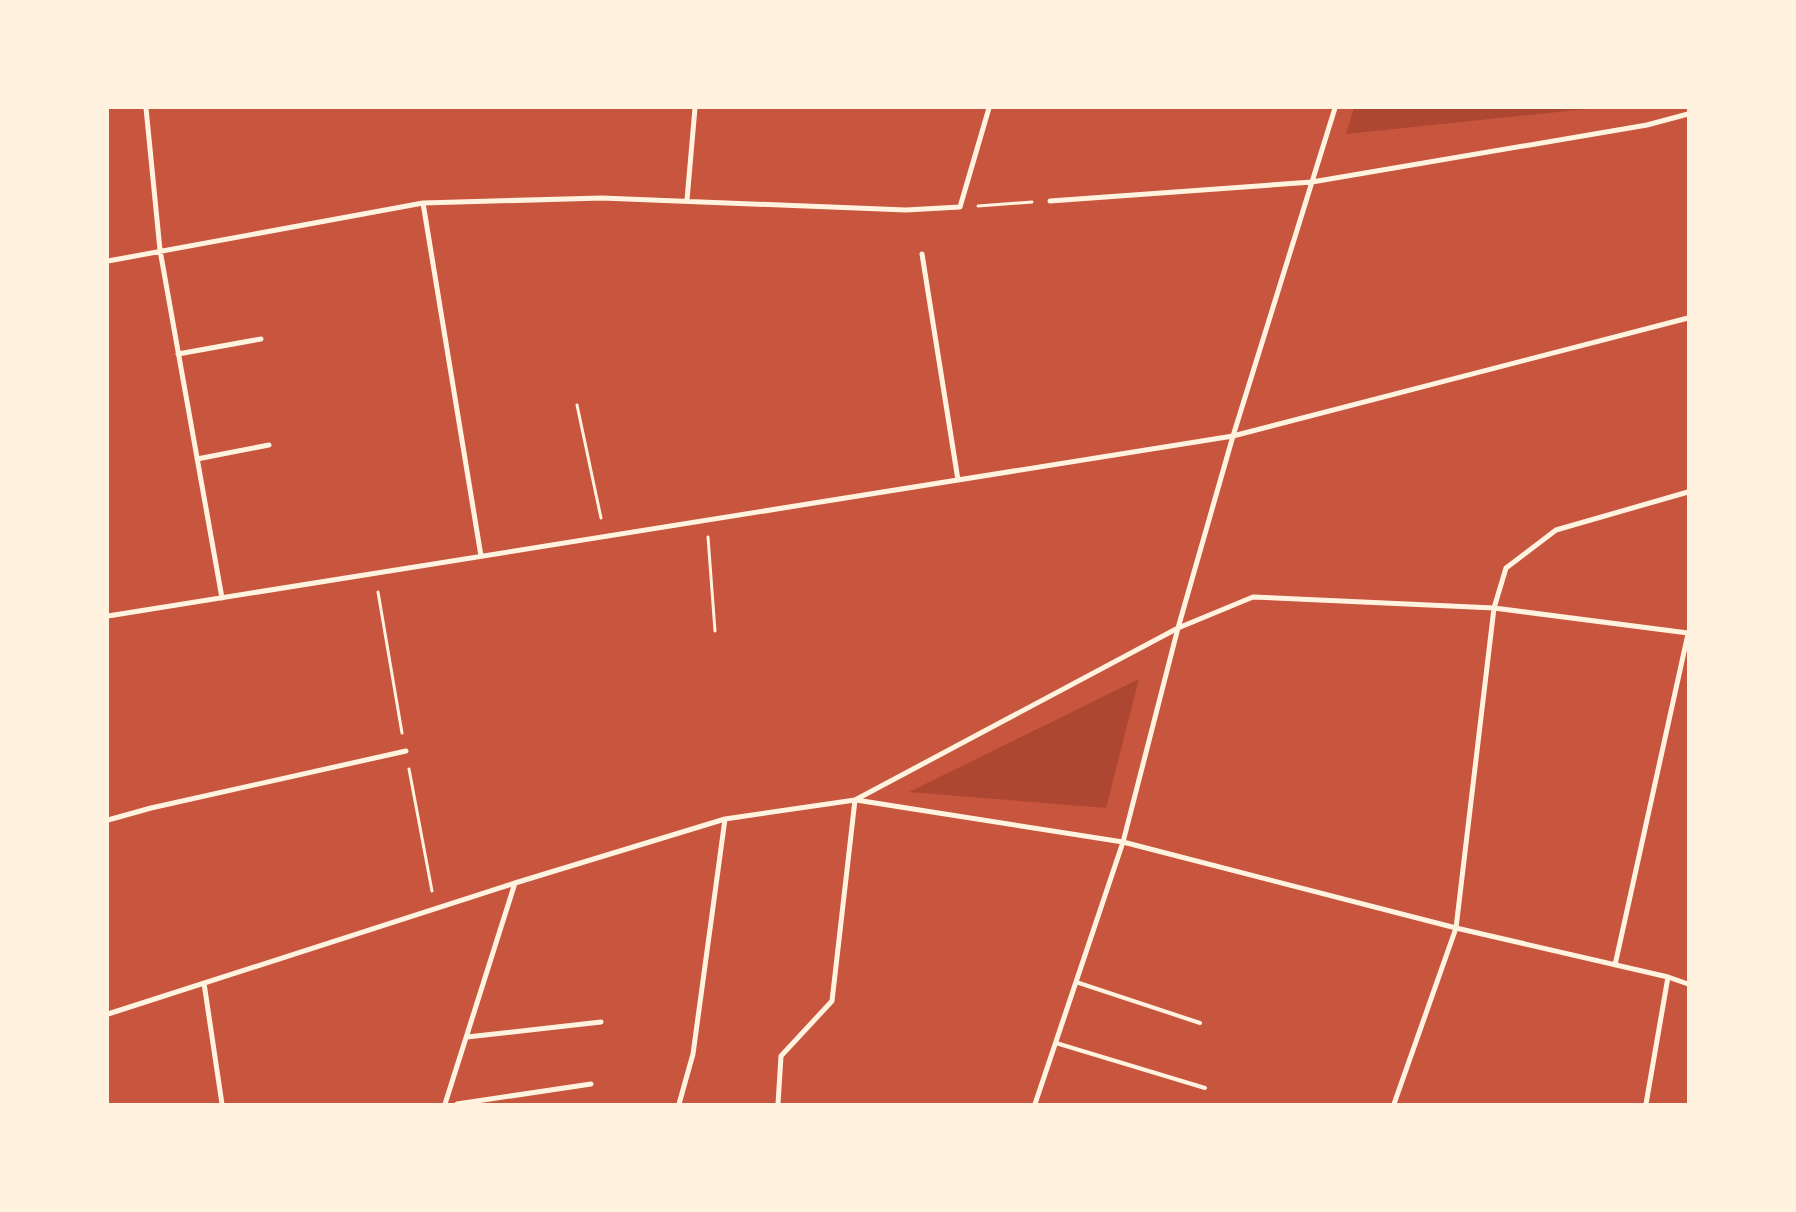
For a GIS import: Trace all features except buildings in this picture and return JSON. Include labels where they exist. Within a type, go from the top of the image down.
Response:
[{"type":"street","points":[[146,108],[160,250],[222,598]]},
{"type":"street","points":[[687,200],[695,108]]},
{"type":"street","points":[[108,261],[423,203],[602,198],[906,210],[960,207],[989,108]]},
{"type":"street","points":[[1035,1104],[1123,842],[1178,628],[1233,436],[1335,108]]},
{"type":"street","points":[[1050,201],[1312,182],[1647,125],[1688,114]]},
{"type":"street","points":[[423,203],[481,556]]},
{"type":"street","points":[[922,254],[958,480]]},
{"type":"street","points":[[108,616],[1233,436],[1688,318]]},
{"type":"street","points":[[178,354],[261,339]]},
{"type":"street","points":[[197,459],[269,445]]},
{"type":"street","points":[[1394,1104],[1456,928],[1494,608],[1506,568],[1556,530],[1688,492]]},
{"type":"street","points":[[855,800],[1178,628],[1253,597],[1494,608],[1688,634],[1615,965]]},
{"type":"street","points":[[108,820],[151,808],[406,751]]},
{"type":"street","points":[[778,1104],[781,1056],[832,1001],[855,800]]},
{"type":"street","points":[[108,1014],[515,883],[725,819],[855,800],[1123,842],[1456,928],[1668,977],[1688,984]]},
{"type":"street","points":[[679,1104],[693,1054],[725,819]]},
{"type":"street","points":[[444,1104],[515,883]]},
{"type":"street","points":[[1646,1104],[1668,977]]},
{"type":"street","points":[[204,983],[222,1104]]},
{"type":"street","points":[[467,1037],[602,1022]]},
{"type":"street","points":[[457,1104],[591,1084]]},
{"type":"lane","points":[[1076,982],[1200,1023]]},
{"type":"lane","points":[[1056,1043],[1205,1088]]},
{"type":"path","points":[[960,207],[1050,201]]},
{"type":"path","points":[[577,405],[605,536]]},
{"type":"path","points":[[707,520],[715,631]]},
{"type":"shaded area","points":[[1354,108],[1597,108],[1346,134]]},
{"type":"shaded area","points":[[1139,679],[1106,808],[909,792]]}]
